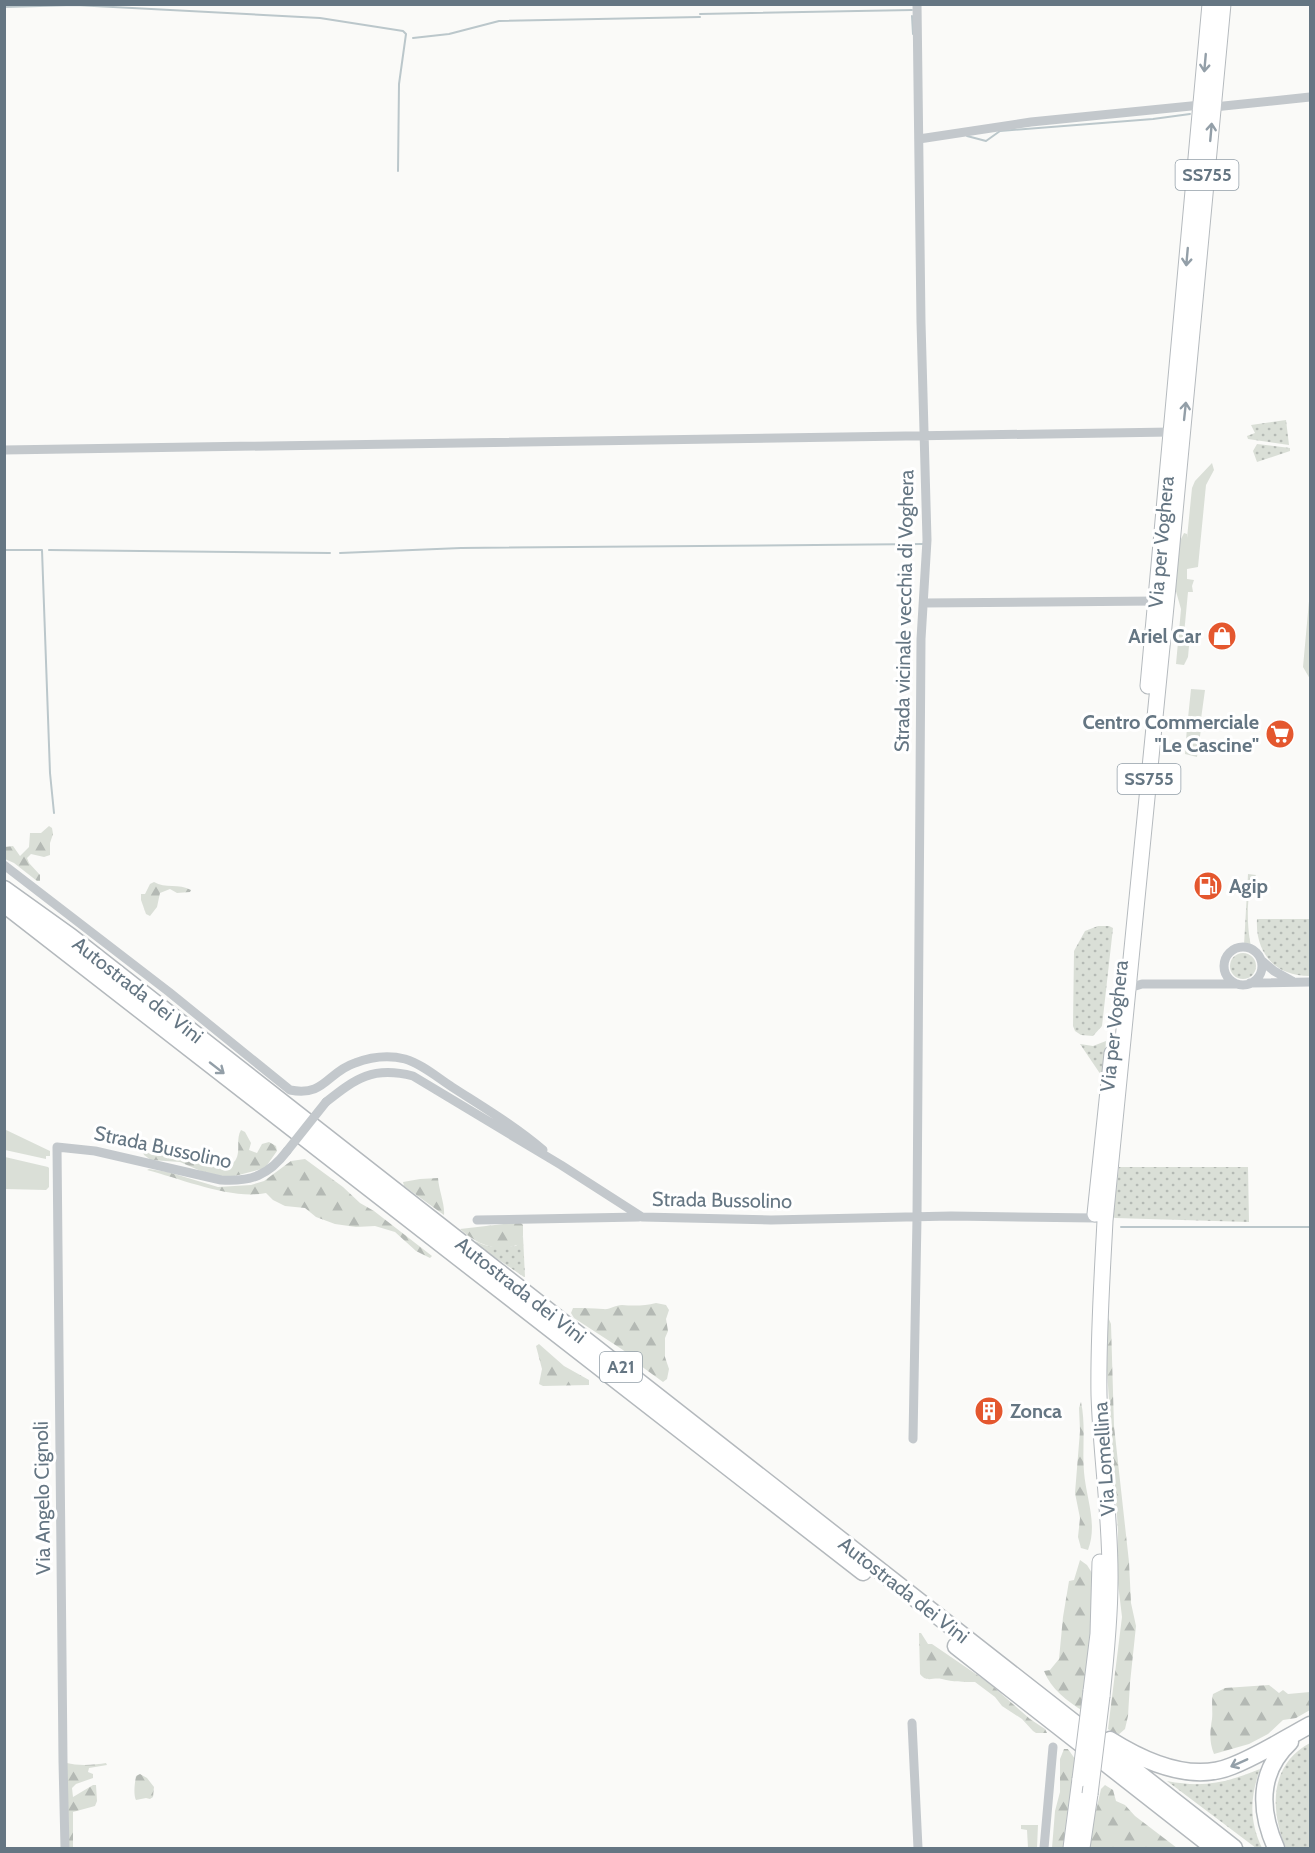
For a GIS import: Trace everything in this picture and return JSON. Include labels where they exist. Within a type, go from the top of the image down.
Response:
[{"type":"highway","name":"Autostrada dei Vini","points":[[4,890],[71,937],[1234,1848]]},
{"type":"highway","name":"Autostrada dei Vini","points":[[4,904],[1214,1848]]},
{"type":"highway","points":[[1030,1688],[1141,1758],[1187,1772],[1230,1767],[1310,1726]]},
{"type":"highway","points":[[1276,1848],[1265,1816],[1264,1797],[1267,1780],[1271,1767],[1280,1752],[1310,1726]]},
{"type":"highway","points":[[1129,1781],[1146,1799],[1206,1848]]},
{"type":"main road","name":"Via per Voghera","points":[[1098,1221],[1129,988],[1207,106],[1210,4]]},
{"type":"main road","name":"Via per Voghera","points":[[1098,1221],[1171,432],[1207,106],[1223,4]]},
{"type":"main road","name":"Via Lomellina","points":[[1097,1693],[1108,1638],[1110,1581],[1108,1515],[1099,1392],[1098,1221]]},
{"type":"main road","points":[[1071,1848],[1080,1779],[1097,1693]]},
{"type":"main road","points":[[1082,1848],[1090,1794],[1097,1693]]},
{"type":"street","name":"Strada vicinale vecchia di Voghera","points":[[913,1439],[921,661],[927,540],[923,435],[917,4]]},
{"type":"street","points":[[919,139],[1031,122],[1311,97]]},
{"type":"street","points":[[4,450],[1171,432]]},
{"type":"street","points":[[924,603],[1156,601]]},
{"type":"street","points":[[4,865],[169,992],[290,1090],[303,1093],[316,1090],[352,1064],[368,1059],[385,1057],[406,1059],[499,1117],[532,1140],[561,1165]]},
{"type":"street","points":[[1237,984],[1227,977],[1224,968],[1226,958],[1235,949],[1247,947],[1274,971],[1298,982]]},
{"type":"street","points":[[1250,983],[1259,976],[1261,960]]},
{"type":"street","points":[[1129,988],[1142,984],[1311,982]]},
{"type":"street","name":"Strada Bussolino","points":[[57,1147],[94,1151],[221,1180],[237,1181],[266,1172],[278,1163],[326,1102],[358,1079],[370,1074],[391,1071],[412,1076],[561,1165],[642,1217],[771,1220],[917,1218],[1098,1221]]},
{"type":"street","name":"Via Angelo Cignoli","points":[[57,1147],[65,1848]]},
{"type":"street","points":[[477,1220],[642,1217]]},
{"type":"street","points":[[912,1723],[918,1848]]},
{"type":"street","points":[[1044,1848],[1053,1747]]},
{"type":"green space","points":[[1286,420],[1289,445],[1248,439],[1247,436],[1255,433],[1251,425]]},
{"type":"green space","points":[[1257,444],[1290,448],[1290,451],[1257,462],[1253,451]]},
{"type":"green space","points":[[1212,463],[1214,470],[1206,485],[1198,567],[1187,569],[1187,579],[1194,580],[1193,592],[1188,592],[1183,645],[1189,646],[1188,657],[1184,665],[1176,664],[1181,609],[1173,581],[1176,549],[1184,533],[1187,534],[1187,538],[1192,488],[1195,481]]},
{"type":"green space","points":[[1310,590],[1310,679],[1303,667]]},
{"type":"green space","points":[[1191,689],[1205,690],[1201,719],[1188,718]]},
{"type":"green space","points":[[1187,727],[1201,729],[1197,757],[1185,754]]},
{"type":"green space","points":[[49,826],[53,834],[50,855],[44,857],[31,854],[27,858],[40,875],[40,881],[37,881],[14,863],[5,859],[5,847],[13,846],[20,856],[29,847],[30,833],[41,833]]},
{"type":"green space","points":[[1248,874],[1256,875],[1252,882],[1249,900],[1248,920],[1251,946],[1244,945]]},
{"type":"green space","points":[[154,882],[191,890],[177,893],[170,889],[160,893],[157,907],[150,916],[146,914],[141,894],[145,894],[150,884]]},
{"type":"green space","points":[[1257,919],[1310,919],[1310,976],[1287,972],[1270,960],[1260,942]]},
{"type":"green space","points":[[1098,926],[1113,928],[1102,1026],[1093,1036],[1081,1035],[1075,1031],[1073,1026],[1074,951],[1085,931]]},
{"type":"green space","points":[[1243,953],[1252,957],[1256,966],[1252,975],[1243,979],[1234,975],[1230,966],[1234,957]]},
{"type":"green space","points":[[1106,1041],[1103,1078],[1080,1044],[1093,1046]]},
{"type":"green space","points":[[4,1129],[50,1151],[50,1156],[46,1156],[46,1159],[5,1150]]},
{"type":"green space","points":[[241,1130],[245,1132],[251,1143],[249,1150],[257,1153],[262,1144],[269,1142],[276,1146],[277,1151],[265,1168],[231,1177],[210,1175],[180,1162],[151,1160],[143,1152],[193,1157],[219,1166],[230,1165],[236,1158]]},
{"type":"green space","points":[[5,1157],[48,1167],[49,1187],[46,1190],[5,1189]]},
{"type":"green space","points":[[305,1159],[432,1256],[430,1258],[416,1251],[395,1232],[375,1226],[356,1227],[335,1224],[316,1217],[305,1208],[285,1206],[273,1200],[266,1193],[238,1194],[222,1191],[147,1170],[168,1172],[218,1187],[251,1185],[264,1181],[291,1161]]},
{"type":"green space","points":[[1119,1167],[1248,1167],[1249,1222],[1115,1218],[1113,1217]]},
{"type":"green space","points":[[438,1178],[444,1215],[404,1186],[403,1182]]},
{"type":"green space","points":[[520,1222],[523,1225],[523,1236],[520,1244],[512,1247],[488,1246],[460,1229]]},
{"type":"green space","points":[[523,1236],[525,1277],[480,1247],[475,1241],[490,1246],[516,1246]]},
{"type":"green space","points":[[656,1303],[666,1305],[669,1310],[666,1319],[668,1331],[665,1338],[665,1357],[669,1369],[667,1379],[663,1382],[623,1350],[574,1318],[571,1313],[573,1308],[606,1309],[619,1305],[639,1306]]},
{"type":"green space","points":[[1108,1317],[1111,1324],[1114,1426],[1129,1562],[1131,1603],[1136,1626],[1128,1716],[1125,1729],[1117,1736],[1108,1729],[1122,1617],[1117,1575],[1118,1531],[1107,1371]]},
{"type":"green space","points":[[539,1344],[564,1366],[589,1380],[589,1385],[543,1386],[539,1384],[542,1369],[536,1346]]},
{"type":"green space","points":[[1081,1402],[1084,1472],[1092,1521],[1088,1550],[1081,1548],[1078,1537],[1080,1518],[1075,1493]]},
{"type":"green space","points":[[1080,1560],[1092,1573],[1093,1635],[1083,1711],[1060,1694],[1044,1671],[1050,1670],[1059,1659],[1069,1581],[1074,1580]]},
{"type":"green space","points":[[919,1633],[928,1644],[932,1644],[989,1683],[1047,1733],[1033,1731],[1022,1719],[1002,1706],[995,1697],[975,1682],[923,1677],[920,1674]]},
{"type":"green space","points":[[1269,1685],[1279,1693],[1283,1690],[1288,1694],[1310,1692],[1310,1710],[1296,1718],[1283,1720],[1268,1734],[1249,1744],[1214,1754],[1210,1736],[1213,1694],[1225,1688]]},
{"type":"green space","points":[[1310,1743],[1310,1848],[1286,1848],[1277,1819],[1276,1804],[1280,1776],[1287,1763],[1297,1752]]},
{"type":"green space","points":[[1064,1749],[1068,1749],[1075,1759],[1072,1791],[1064,1848],[1052,1848],[1055,1811],[1060,1792],[1060,1759]]},
{"type":"green space","points":[[67,1763],[86,1765],[106,1763],[107,1765],[89,1768],[88,1772],[93,1774],[93,1778],[76,1784],[72,1788],[73,1797],[96,1785],[97,1801],[95,1806],[73,1812],[73,1848],[67,1848]]},
{"type":"green space","points":[[1260,1769],[1254,1789],[1252,1809],[1255,1828],[1262,1848],[1256,1848],[1167,1781],[1192,1784],[1214,1783]]},
{"type":"green space","points":[[140,1774],[147,1778],[154,1787],[153,1797],[150,1799],[136,1800],[134,1791],[136,1776]]},
{"type":"green space","points":[[1105,1785],[1113,1790],[1116,1801],[1125,1805],[1135,1816],[1177,1848],[1087,1848],[1101,1789]]},
{"type":"green space","points":[[1021,1825],[1038,1825],[1037,1848],[1028,1848],[1027,1830],[1021,1829]]},
{"type":"waterway","points":[[4,7],[75,5],[320,18],[403,31],[406,34],[399,84],[398,171]]},
{"type":"waterway","points":[[700,14],[912,10]]},
{"type":"waterway","points":[[912,16],[913,34]]},
{"type":"waterway","points":[[413,38],[449,34],[499,21],[700,17]]},
{"type":"waterway","points":[[967,136],[986,141],[1000,131],[1190,114]]},
{"type":"waterway","points":[[340,553],[461,548],[923,544]]},
{"type":"waterway","points":[[4,550],[42,550],[50,773],[54,813]]},
{"type":"waterway","points":[[49,550],[330,553]]},
{"type":"waterway","points":[[1121,1227],[1310,1227]]},
{"type":"place","name":"Ariel Car","points":[[1222,636]]},
{"type":"place","name":"Centro Commerciale \"Le Cascine\"","points":[[1280,734]]},
{"type":"place","name":"Agip","points":[[1208,886]]},
{"type":"place","name":"Zonca","points":[[989,1411]]}]
